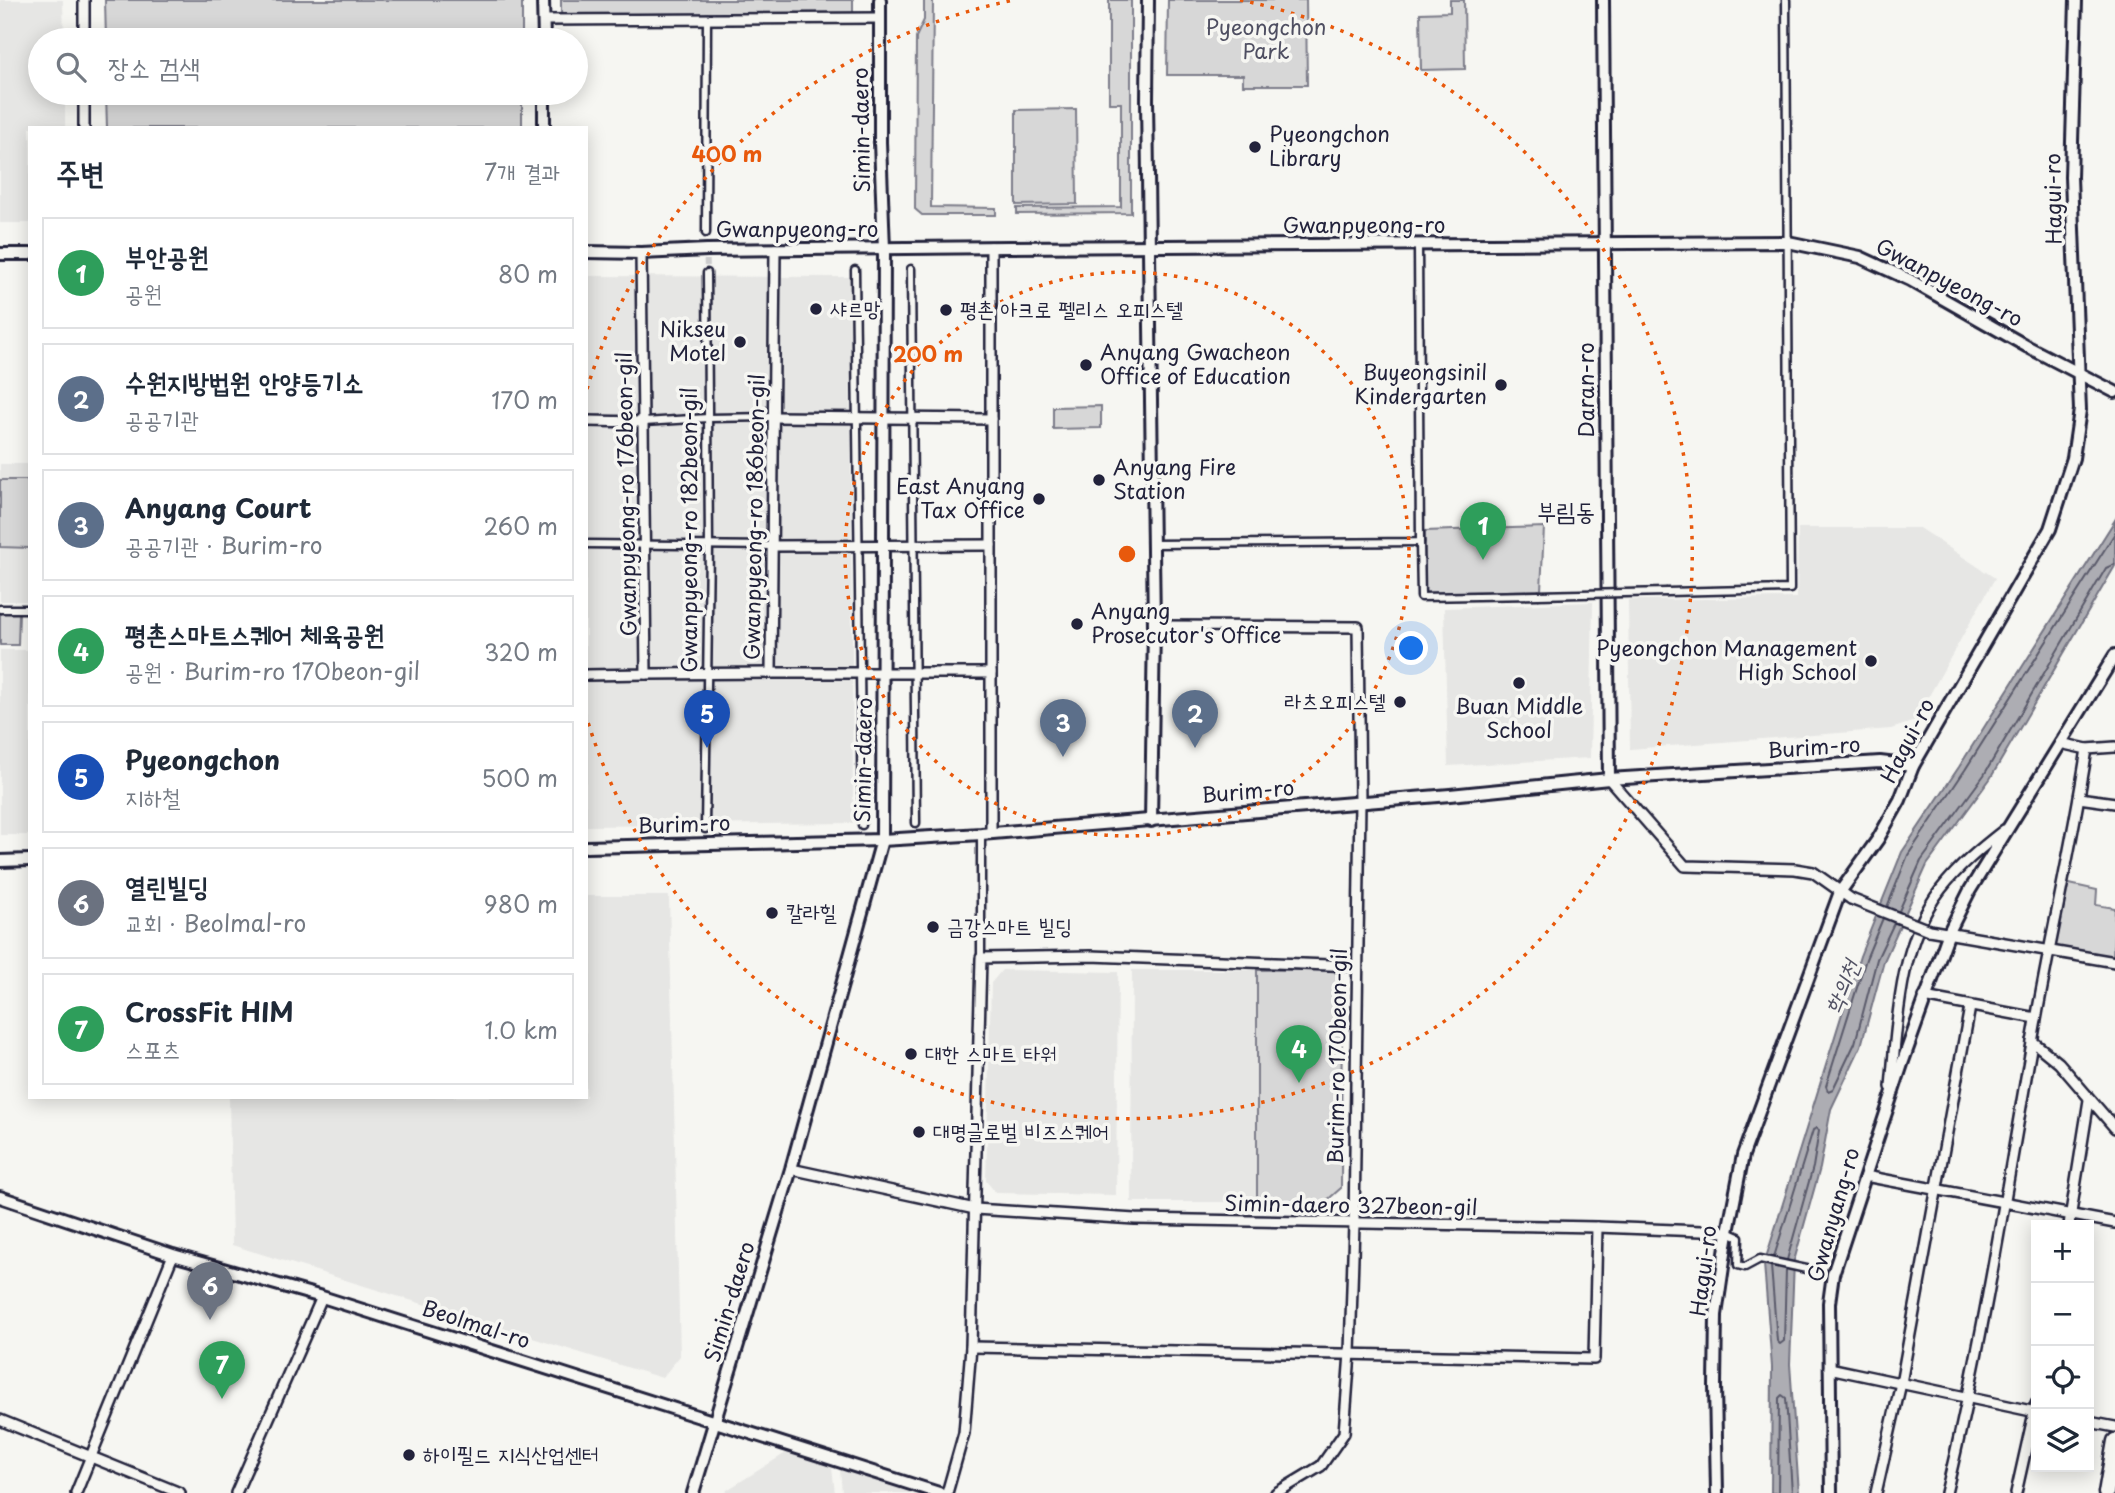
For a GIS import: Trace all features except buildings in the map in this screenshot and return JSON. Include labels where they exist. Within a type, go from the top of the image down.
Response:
[{"type":"main road","points":[[2106,1493],[2115,1441]]},
{"type":"street","points":[[83,0],[84,28]]},
{"type":"street","points":[[543,0],[544,28]]},
{"type":"street","name":"Simin-daero","points":[[693,1493],[791,1169],[883,840],[884,249],[880,0]]},
{"type":"street","points":[[1148,0],[1154,626],[1152,821]]},
{"type":"street","name":"Daran-ro","points":[[1603,0],[1609,779]]},
{"type":"street","points":[[1418,246],[1421,597],[1790,589],[1786,0]]},
{"type":"street","name":"Hagui-ro","points":[[1717,1493],[1716,1315],[1727,1232],[1743,1155],[1840,892],[1878,839],[1900,800],[1913,766],[2050,529],[2073,458],[2080,410],[2071,177],[2076,0]]},
{"type":"street","points":[[706,233],[707,18]]},
{"type":"street","points":[[544,20],[879,18]]},
{"type":"street","points":[[84,105],[84,126]]},
{"type":"street","points":[[544,105],[544,126]]},
{"type":"street","name":"Gwanpyeong-ro","points":[[588,252],[1788,242],[1860,257],[1910,279],[2028,347],[2112,390]]},
{"type":"street","points":[[947,1493],[964,1433],[971,1347],[991,673],[991,247]]},
{"type":"street","name":"Gwanpyeong-ro 186beon-gil","points":[[775,249],[771,673],[991,673]]},
{"type":"street","name":"Gwanpyeong-ro 176beon-gil","points":[[641,253],[646,674]]},
{"type":"street","points":[[0,254],[28,254]]},
{"type":"street","points":[[911,269],[916,823]]},
{"type":"street","points":[[855,270],[862,825]]},
{"type":"street","name":"Gwanpyeong-ro 182beon-gil","points":[[705,829],[709,546],[707,272]]},
{"type":"street","points":[[588,421],[857,417],[991,419]]},
{"type":"street","points":[[1153,544],[1420,542]]},
{"type":"street","points":[[588,544],[991,545]]},
{"type":"street","points":[[0,609],[28,609]]},
{"type":"street","name":"Burim-ro 170beon-gil","points":[[1154,626],[1358,627],[1360,801],[1354,1224],[1350,1353],[1343,1433],[1321,1466],[1276,1493]]},
{"type":"street","name":"Gwanyang-ro","points":[[1830,1493],[1829,1303],[1833,1274],[1924,997],[1949,932],[1970,890],[2115,655]]},
{"type":"street","points":[[588,676],[771,673]]},
{"type":"street","points":[[2060,743],[2087,749],[2115,747]]},
{"type":"street","points":[[1946,1493],[1969,1398],[2087,749]]},
{"type":"street","name":"Burim-ro","points":[[588,847],[883,840],[986,834],[1609,779],[1880,762],[1913,766]]},
{"type":"street","points":[[1609,779],[1685,866],[1794,869],[1812,872],[1851,899],[1929,930],[2115,962]]},
{"type":"street","points":[[2079,799],[2115,803]]},
{"type":"street","points":[[1891,1097],[1899,1013],[1913,941],[1940,890],[1976,852],[2009,827]]},
{"type":"street","points":[[0,861],[28,860]]},
{"type":"street","points":[[981,958],[1091,956],[1356,966]]},
{"type":"street","points":[[1924,997],[2036,1018]]},
{"type":"street","points":[[1875,1493],[1901,1383],[1970,1007]]},
{"type":"street","points":[[2032,1041],[2059,1063],[2115,1128]]},
{"type":"street","points":[[1865,1176],[2005,1203],[2070,1220],[2089,1100]]},
{"type":"street","name":"Simin-daero 327beon-gil","points":[[791,1169],[975,1209],[1135,1219],[1597,1227],[1727,1232]]},
{"type":"street","name":"Beolmal-ro","points":[[0,1196],[173,1255],[322,1297],[939,1493]]},
{"type":"street","points":[[2094,1222],[2115,1223]]},
{"type":"street","points":[[971,1347],[1594,1359],[1597,1227]]},
{"type":"street","points":[[1727,1232],[1739,1237],[1738,1265],[1745,1267],[1760,1259],[1808,1269]]},
{"type":"street","points":[[76,1493],[173,1255]]},
{"type":"street","points":[[236,1493],[322,1297]]},
{"type":"street","points":[[1829,1368],[1969,1398],[2031,1408]]},
{"type":"street","points":[[0,1420],[180,1493]]},
{"type":"street","points":[[2094,1423],[2115,1427]]},
{"type":"street","points":[[2016,1493],[2031,1430]]},
{"type":"shaded area","points":[[0,0],[63,0],[64,28],[28,28],[28,105],[65,105],[65,126],[28,126],[28,223],[0,223]]},
{"type":"shaded area","points":[[588,276],[850,277],[853,823],[588,826]]},
{"type":"shaded area","points":[[0,464],[28,464],[28,601],[0,601]]},
{"type":"shaded area","points":[[1798,528],[1919,528],[1995,578],[1915,721],[1891,729],[1630,749],[1628,600],[1797,598]]},
{"type":"shaded area","name":"Buan Middle School","points":[[1593,602],[1590,758],[1448,766],[1444,608]]},
{"type":"shaded area","points":[[0,650],[28,650],[28,835],[0,835]]},
{"type":"shaded area","points":[[588,896],[669,896],[680,1356],[662,1378],[232,1245],[229,1099],[588,1099]]},
{"type":"shaded area","points":[[1002,970],[1118,972],[1116,1195],[996,1193],[986,1181],[991,983]]},
{"type":"shaded area","points":[[1132,970],[1257,970],[1257,1202],[1131,1202]]},
{"type":"shaded area","points":[[789,1451],[832,1468],[835,1493],[726,1493],[727,1490]]},
{"type":"shaded area","points":[[840,1469],[920,1492],[921,1493],[842,1493]]},
{"type":"green space","points":[[105,0],[522,0],[522,28],[106,28]]},
{"type":"green space","points":[[561,0],[853,0],[853,13],[561,15]]},
{"type":"green space","points":[[924,0],[933,0],[931,207],[996,208],[996,215],[922,215],[915,209],[916,37],[924,20]]},
{"type":"green space","points":[[1109,0],[1131,0],[1131,213],[1017,214],[1017,208],[1121,207],[1121,103],[1109,103]]},
{"type":"green space","name":"Pyeongchon Park","points":[[1168,0],[1306,0],[1307,85],[1243,85],[1243,75],[1167,75]]},
{"type":"green space","points":[[1450,0],[1464,0],[1465,69],[1421,70],[1420,13],[1450,12]]},
{"type":"green space","points":[[106,105],[522,105],[522,126],[107,126]]},
{"type":"green space","points":[[1076,109],[1077,204],[1016,205],[1016,110]]},
{"type":"green space","points":[[1101,406],[1101,428],[1053,429],[1053,407]]},
{"type":"green space","points":[[0,480],[28,480],[28,548],[0,547]]},
{"type":"green space","points":[[1544,527],[1541,590],[1424,593],[1425,531]]},
{"type":"green space","points":[[0,613],[19,613],[18,645],[0,645]]},
{"type":"green space","points":[[2065,883],[2097,890],[2096,905],[2115,908],[2113,957],[2109,959],[2054,949],[2052,946]]},
{"type":"green space","points":[[1332,969],[1342,979],[1341,1188],[1324,1203],[1257,1202],[1257,970]]},
{"type":"water","name":"학의천","points":[[2115,520],[2115,566],[1990,779],[1927,865],[1884,961],[1861,1046],[1831,1109],[1820,1168],[1794,1261],[1790,1364],[1799,1493],[1771,1493],[1772,1367],[1764,1264],[1860,956],[1902,852]]},
{"type":"tunnel","points":[[706,233],[707,273]]},
{"type":"place","name":"Pyeongchon Library","points":[[1255,147]]},
{"type":"place","name":"샤르망","points":[[816,309]]},
{"type":"place","name":"평촌 아크로 펠리스 오피스텔","points":[[946,310]]},
{"type":"place","name":"Nikseu Motel","points":[[740,342]]},
{"type":"place","name":"Anyang Gwacheon Office of Education","points":[[1086,365]]},
{"type":"place","name":"Buyeongsinil Kindergarten","points":[[1501,385]]},
{"type":"place","name":"Anyang Fire Station","points":[[1099,480]]},
{"type":"place","name":"East Anyang Tax Office","points":[[1039,499]]},
{"type":"place","name":"부안공원","points":[[1483,560]]},
{"type":"place","name":"Anyang Prosecutor's Office","points":[[1077,624]]},
{"type":"place","name":"Pyeongchon Management High School","points":[[1871,661]]},
{"type":"place","name":"Buan Middle School","points":[[1519,683]]},
{"type":"place","name":"라츠오피스텔","points":[[1400,702]]},
{"type":"place","name":"Pyeongchon","points":[[707,748]]},
{"type":"place","name":"수원지방법원 안양등기소","points":[[1195,748]]},
{"type":"place","name":"Anyang Court","points":[[1063,757]]},
{"type":"place","name":"칼라힐","points":[[772,913]]},
{"type":"place","name":"금강스마트 빌딩","points":[[933,927]]},
{"type":"place","name":"대한 스마트 타워","points":[[911,1054]]},
{"type":"place","name":"평촌스마트스퀘어 체육공원","points":[[1299,1083]]},
{"type":"place","name":"대명글로벌 비즈스퀘어","points":[[919,1132]]},
{"type":"place","name":"열린빌딩","points":[[210,1320]]},
{"type":"place","name":"CrossFit HIM","points":[[222,1399]]},
{"type":"place","name":"하이필드 지식산업센터","points":[[409,1455]]},
{"type":"district","name":"부림동","points":[[1566,512]]}]
